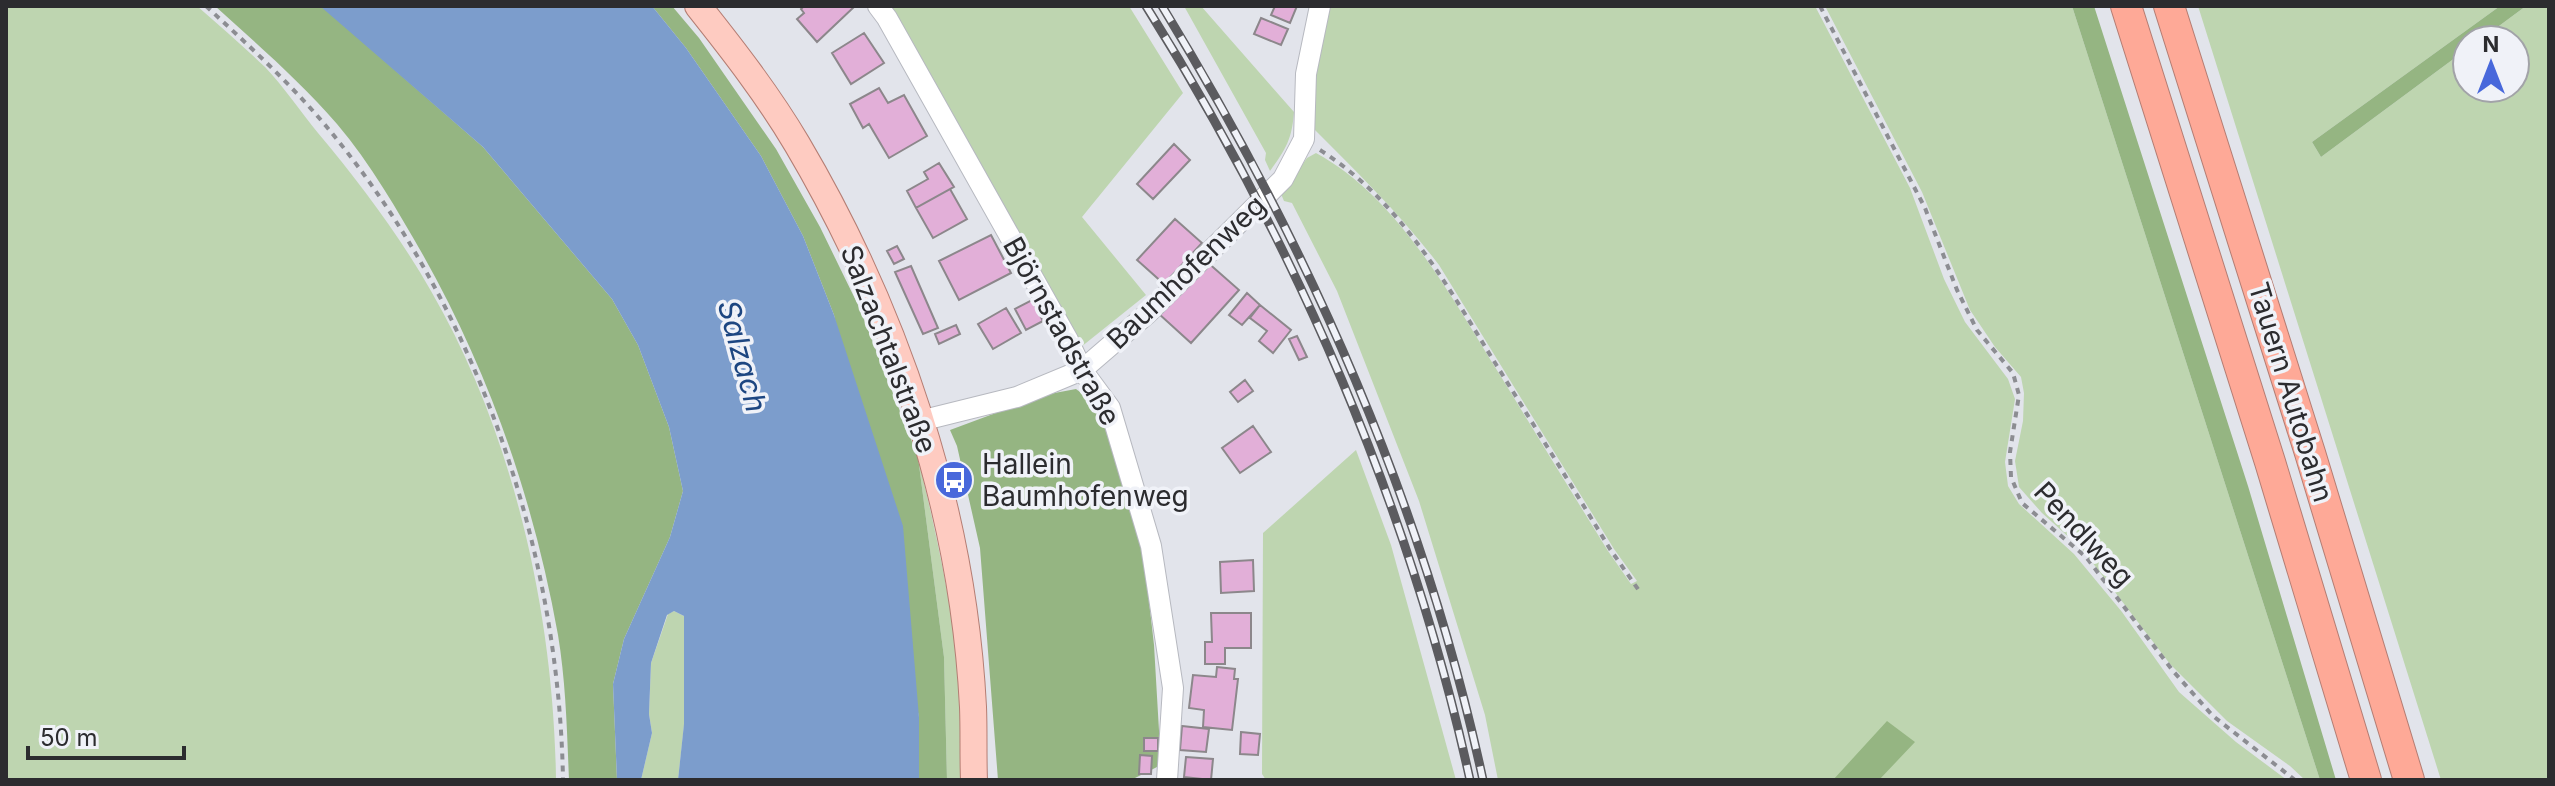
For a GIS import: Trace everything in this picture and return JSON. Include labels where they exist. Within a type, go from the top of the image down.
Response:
[{"type":"highway","name":"Tauern Autobahn","points":[[2126,6],[2270,462],[2366,780]]},
{"type":"highway","name":"Tauern Autobahn","points":[[2169,6],[2409,780]]},
{"type":"main road","name":"Salzachtalstraße","points":[[698,6],[741,61],[796,143],[841,225],[884,320],[920,421],[940,489],[960,590],[973,706],[974,780]]},
{"type":"street","name":"Björnstadstraße","points":[[878,6],[1068,340],[1082,370],[1110,408],[1151,546],[1173,688],[1167,780]]},
{"type":"street","name":"Baumhofenweg","points":[[920,421],[1017,397],[1082,370],[1147,314],[1283,179],[1304,139],[1306,74],[1320,6]]},
{"type":"path","points":[[206,6],[282,77],[326,126],[371,185],[410,245],[469,360],[499,433],[523,508],[541,586],[561,708],[563,780]]},
{"type":"path","name":"Pendlweg","points":[[1820,6],[1925,208],[1957,290],[1977,330],[2013,373],[2019,395],[2010,452],[2011,477],[2022,503],[2086,557],[2173,671],[2213,716],[2295,780]]},
{"type":"path","points":[[1304,139],[1343,164],[1411,234],[1436,267],[1640,592]]},
{"type":"green space","points":[[6,6],[197,6],[272,75],[378,210],[419,270],[460,346],[506,465],[524,528],[537,591],[547,655],[556,780],[6,780]]},
{"type":"green space","points":[[215,6],[320,6],[325,9],[483,147],[612,299],[638,345],[669,427],[683,491],[670,537],[624,639],[613,684],[617,780],[569,780],[561,653],[536,536],[507,439],[447,300],[393,204],[349,139],[293,78]]},
{"type":"green space","points":[[652,6],[672,6],[699,38],[776,149],[820,227],[859,307],[918,457],[944,657],[947,780],[919,780],[919,717],[834,315],[803,236],[761,156],[686,48]]},
{"type":"green space","points":[[886,6],[1129,6],[1183,93],[1082,217],[1146,295],[1081,347]]},
{"type":"green space","points":[[1184,6],[1201,6],[1294,112],[1287,143],[1270,171],[1265,160],[1266,153]]},
{"type":"green space","points":[[1326,6],[1815,6],[1910,188],[1944,279],[1965,322],[2008,379],[2015,399],[2005,462],[2008,486],[2019,504],[2074,554],[2122,612],[2179,692],[2236,742],[2287,780],[1498,780],[1485,715],[1419,501],[1337,291],[1292,203],[1284,201],[1281,194],[1307,158],[1316,153],[1346,172],[1398,222],[1442,282],[1608,551],[1631,584],[1637,581],[1614,549],[1439,265],[1394,211],[1313,128],[1315,77]]},
{"type":"green space","points":[[1825,6],[2072,6],[2320,780],[2305,780],[2227,721],[2170,664],[2082,549],[2019,487],[2015,461],[2023,421],[2021,377],[1995,347],[1970,310],[1922,192]]},
{"type":"green space","points":[[2072,6],[2094,6],[2248,486],[2336,780],[2320,780]]},
{"type":"green space","points":[[2198,6],[2500,6],[2475,24],[2451,24],[2451,41],[2312,142],[2321,157],[2451,61],[2451,104],[2531,104],[2531,24],[2502,24],[2526,6],[2549,6],[2549,780],[2441,780]]},
{"type":"green space","points":[[2500,6],[2526,6],[2502,24],[2475,24]]},
{"type":"green space","points":[[2451,41],[2451,61],[2321,157],[2312,142]]},
{"type":"green space","points":[[1076,389],[1092,401],[1107,421],[1144,557],[1154,645],[1161,765],[1131,780],[998,780],[980,548],[957,446],[950,430],[1044,395]]},
{"type":"green space","points":[[1356,450],[1391,545],[1456,780],[1266,780],[1262,774],[1263,533]]},
{"type":"green space","points":[[918,457],[954,632],[960,687],[963,780],[947,780],[944,657]]},
{"type":"green space","points":[[674,611],[684,616],[684,725],[678,780],[641,780],[652,733],[649,714],[651,663],[668,614]]},
{"type":"green space","points":[[1887,721],[1915,742],[1879,780],[1833,780]]},
{"type":"water","name":"Salzach","points":[[320,6],[652,6],[686,48],[761,156],[803,236],[834,315],[903,526],[919,717],[919,780],[678,780],[684,724],[684,616],[674,611],[667,615],[651,663],[649,714],[652,733],[641,780],[617,780],[613,684],[624,639],[670,537],[683,491],[669,427],[638,345],[612,299],[483,147]]},
{"type":"building","points":[[804,6],[855,6],[817,42],[797,19],[804,13],[801,9]]},
{"type":"building","points":[[1275,6],[1297,6],[1290,23],[1271,15]]},
{"type":"building","points":[[1261,18],[1288,29],[1281,45],[1254,34]]},
{"type":"building","points":[[864,33],[884,63],[851,84],[832,53]]},
{"type":"building","points":[[879,88],[888,103],[904,95],[927,136],[889,158],[869,124],[863,128],[850,104]]},
{"type":"building","points":[[1174,144],[1190,160],[1153,199],[1137,184]]},
{"type":"building","points":[[939,163],[954,187],[916,208],[907,191],[928,179],[924,172]]},
{"type":"building","points":[[950,189],[967,219],[933,238],[916,208]]},
{"type":"building","points":[[1175,219],[1202,243],[1164,284],[1137,260]]},
{"type":"building","points":[[991,235],[1011,273],[959,300],[939,261]]},
{"type":"building","points":[[897,246],[904,259],[894,264],[887,251]]},
{"type":"building","points":[[1206,261],[1239,290],[1191,343],[1159,314]]},
{"type":"building","points":[[911,266],[938,328],[923,334],[895,272]]},
{"type":"building","points":[[1247,293],[1260,305],[1242,325],[1229,315]]},
{"type":"building","points":[[1032,300],[1043,321],[1026,330],[1015,309]]},
{"type":"building","points":[[1260,305],[1291,330],[1273,353],[1259,341],[1267,331],[1250,318]]},
{"type":"building","points":[[1006,308],[1021,333],[993,349],[978,324]]},
{"type":"building","points":[[956,325],[960,334],[939,344],[935,334]]},
{"type":"building","points":[[1297,336],[1307,357],[1299,360],[1289,339]]},
{"type":"building","points":[[1245,380],[1253,391],[1238,402],[1230,392]]},
{"type":"building","points":[[1253,426],[1271,452],[1240,473],[1222,448]]},
{"type":"building","points":[[1253,560],[1254,591],[1221,593],[1220,562]]},
{"type":"building","points":[[1211,613],[1251,613],[1251,648],[1225,648],[1225,664],[1205,664],[1205,642],[1212,642]]},
{"type":"building","points":[[1217,667],[1235,669],[1234,679],[1238,679],[1232,730],[1203,727],[1204,710],[1189,708],[1193,675],[1216,677]]},
{"type":"building","points":[[1182,726],[1209,729],[1206,752],[1180,750]]},
{"type":"building","points":[[1241,732],[1260,734],[1258,755],[1240,754]]},
{"type":"building","points":[[1144,738],[1158,738],[1158,751],[1144,751]]},
{"type":"building","points":[[1140,755],[1152,756],[1151,774],[1139,774]]},
{"type":"building","points":[[1186,757],[1213,759],[1211,780],[1184,777]]},
{"type":"railway","points":[[1146,6],[1251,188],[1341,379],[1415,577],[1445,678],[1470,780]]},
{"type":"railway","points":[[1162,6],[1265,189],[1312,283],[1355,380],[1394,477],[1428,577],[1458,678],[1483,780]]},
{"type":"place","name":"Hallein Baumhofenweg","points":[[954,480]]}]
